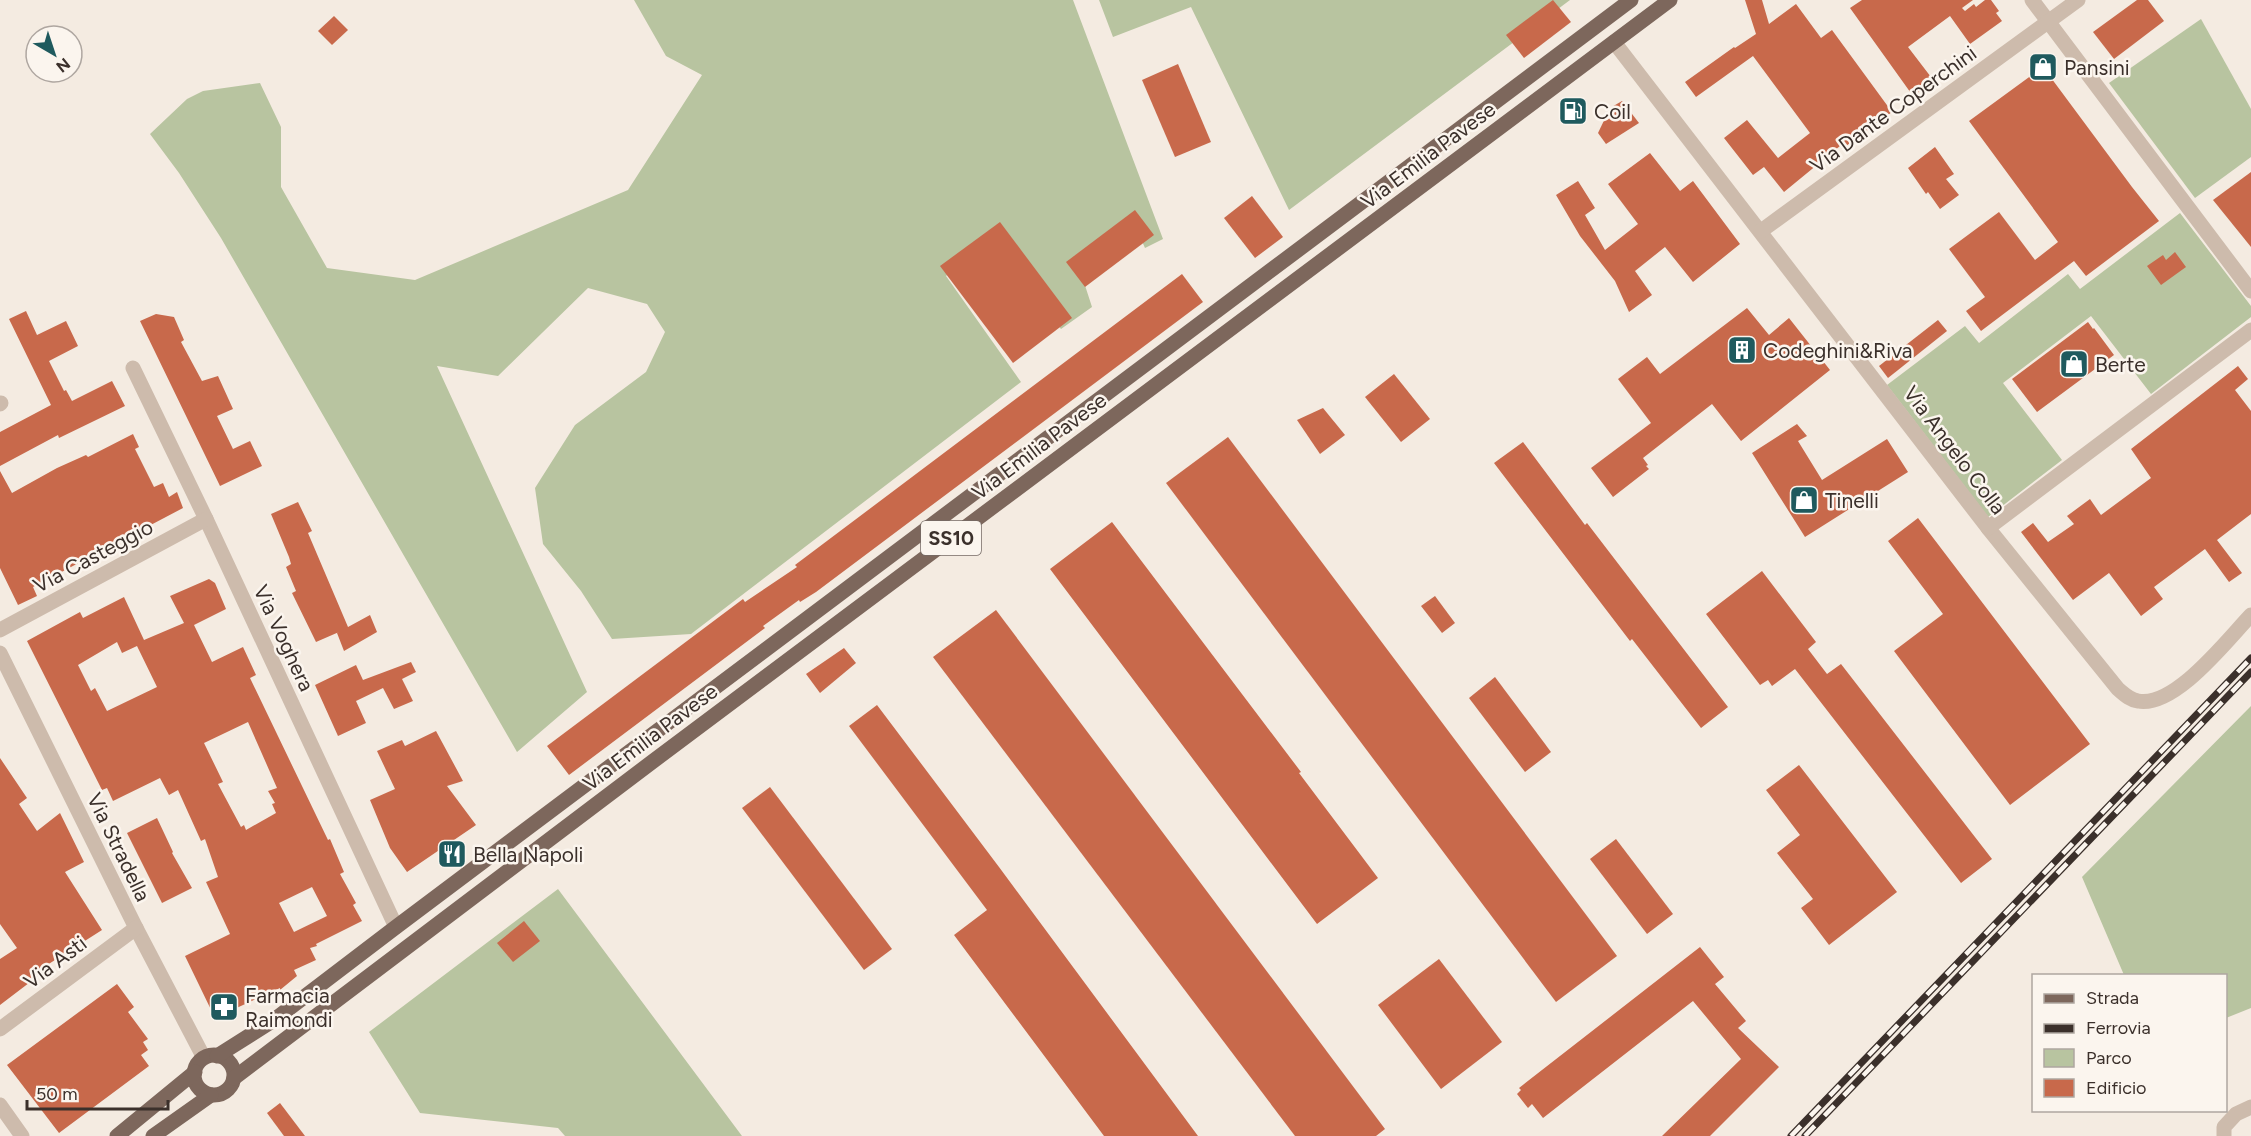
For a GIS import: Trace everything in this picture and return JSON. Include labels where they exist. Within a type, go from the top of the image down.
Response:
[{"type":"main road","name":"Via Emilia Pavese","points":[[117,1136],[195,1072],[200,1062],[274,1020],[1632,0]]},
{"type":"main road","name":"Via Emilia Pavese","points":[[153,1136],[211,1095],[226,1091],[234,1078],[738,697],[1670,0]]},
{"type":"main road","points":[[210,1057],[230,1063],[234,1078]]},
{"type":"main road","points":[[195,1072],[198,1087],[211,1095]]},
{"type":"street","points":[[2032,0],[2251,291]]},
{"type":"street","name":"Via Dante Coperchini","points":[[1761,231],[2078,0]]},
{"type":"street","name":"Via Angelo Colla","points":[[1614,42],[1988,528],[2118,689],[2128,698],[2149,702],[2175,691],[2189,680],[2251,615]]},
{"type":"street","points":[[1988,528],[2251,330]]},
{"type":"street","name":"Via Voghera","points":[[132,368],[206,519],[396,927]]},
{"type":"street","name":"Via Casteggio","points":[[0,630],[206,519]]},
{"type":"street","name":"Via Stradella","points":[[0,653],[136,928],[210,1057]]},
{"type":"street","name":"Via Asti","points":[[0,1029],[136,928]]},
{"type":"street","points":[[0,1105],[22,1136]]},
{"type":"street","points":[[2224,1132],[2236,1114],[2251,1107]]},
{"type":"green space","points":[[634,0],[1073,0],[1163,239],[1145,248],[1133,221],[1080,270],[1092,307],[1061,329],[988,239],[946,276],[1021,382],[691,634],[612,639],[581,591],[543,544],[535,488],[575,425],[646,372],[665,332],[647,304],[588,288],[498,376],[437,366],[587,692],[517,752],[221,238],[179,173],[150,134],[187,99],[203,91],[260,83],[281,127],[281,187],[327,268],[415,280],[628,190],[702,75],[666,56]]},
{"type":"green space","points":[[1099,0],[1570,0],[1289,210],[1191,7],[1113,37]]},
{"type":"green space","points":[[2201,19],[2251,109],[2251,157],[2195,198],[2109,83]]},
{"type":"green space","points":[[2180,213],[2251,306],[2251,317],[2151,394],[2091,316],[2003,383],[2062,460],[1988,517],[1887,385],[1965,326],[1979,343],[2068,274],[2080,289]]},
{"type":"green space","points":[[2251,706],[2251,1008],[2227,1018],[2227,974],[2124,974],[2082,877]]},
{"type":"green space","points":[[558,889],[742,1136],[565,1136],[558,1128],[420,1113],[369,1032]]},
{"type":"building","points":[[1553,0],[1571,22],[1524,58],[1506,35]]},
{"type":"building","points":[[1745,0],[1762,0],[1769,24],[1796,4],[1821,38],[1832,30],[1892,112],[1842,149],[1840,146],[1784,192],[1764,167],[1753,175],[1724,138],[1747,120],[1778,158],[1810,133],[1753,56],[1696,97],[1685,82],[1756,34]]},
{"type":"building","points":[[1862,0],[1973,0],[1962,8],[1965,11],[1974,4],[1976,7],[1985,0],[1991,0],[1999,11],[1996,13],[2002,21],[1970,44],[1950,16],[1908,47],[1934,81],[1913,96],[1850,8]]},
{"type":"building","points":[[2137,0],[2148,0],[2164,21],[2114,59],[2093,32]]},
{"type":"building","points":[[334,16],[348,30],[332,45],[318,31]]},
{"type":"building","points":[[1178,64],[1211,142],[1175,157],[1142,80]]},
{"type":"building","points":[[2043,67],[2159,221],[2086,276],[2074,261],[1981,331],[1966,311],[1985,297],[1949,249],[1999,212],[2035,260],[2058,242],[1969,121]]},
{"type":"building","points":[[1622,101],[1639,123],[1606,144],[1598,133],[1610,108]]},
{"type":"building","points":[[1935,147],[1954,174],[1946,179],[1959,195],[1940,209],[1928,192],[1926,194],[1908,168]]},
{"type":"building","points":[[1650,153],[1680,191],[1693,181],[1740,244],[1693,282],[1665,247],[1635,271],[1652,295],[1629,312],[1615,281],[1580,236],[1556,195],[1578,181],[1595,208],[1585,215],[1605,250],[1638,224],[1608,184]]},
{"type":"building","points":[[2251,172],[2251,247],[2213,200]]},
{"type":"building","points":[[1252,196],[1283,237],[1255,258],[1224,218]]},
{"type":"building","points":[[1135,210],[1154,235],[1085,287],[1066,262]]},
{"type":"building","points":[[1000,222],[1072,318],[1013,363],[940,266]]},
{"type":"building","points":[[2175,252],[2186,267],[2161,285],[2147,266],[2163,255],[2166,260]]},
{"type":"building","points":[[1182,274],[1203,302],[816,592],[800,602],[799,600],[763,626],[765,628],[569,775],[547,746],[743,599],[745,602],[797,567],[795,565]]},
{"type":"building","points":[[1747,308],[1769,335],[1789,318],[1830,370],[1741,441],[1712,404],[1643,458],[1649,469],[1613,497],[1591,468],[1651,423],[1618,379],[1647,357],[1660,374]]},
{"type":"building","points":[[26,311],[37,335],[66,321],[78,346],[49,361],[64,391],[66,390],[72,401],[112,381],[125,406],[59,438],[58,435],[0,466],[0,432],[51,405],[9,319]]},
{"type":"building","points":[[156,314],[174,317],[184,340],[181,342],[202,381],[218,376],[233,409],[217,416],[233,449],[250,441],[262,466],[220,486],[140,321]]},
{"type":"building","points":[[1938,320],[1947,331],[1888,378],[1879,366]]},
{"type":"building","name":"Berte","points":[[2088,322],[2114,355],[2037,412],[2012,379]]},
{"type":"building","points":[[2238,366],[2248,379],[2235,390],[2251,411],[2251,514],[2217,540],[2242,573],[2229,582],[2205,549],[2154,587],[2163,599],[2141,616],[2109,573],[2073,600],[2021,532],[2033,523],[2048,542],[2074,524],[2067,516],[2090,499],[2101,515],[2151,478],[2131,449]]},
{"type":"building","points":[[1394,374],[1430,419],[1401,442],[1365,397]]},
{"type":"building","points":[[1323,408],[1345,435],[1320,454],[1297,420]]},
{"type":"building","points":[[1797,424],[1807,436],[1798,441],[1822,480],[1887,439],[1908,472],[1805,537],[1752,453]]},
{"type":"building","points":[[133,434],[139,447],[135,449],[154,487],[163,483],[169,497],[177,492],[183,508],[33,587],[37,596],[18,605],[0,568],[0,471],[12,493],[57,468],[86,455],[88,457]]},
{"type":"building","points":[[1228,437],[1617,956],[1556,1002],[1166,483]]},
{"type":"building","points":[[1523,442],[1728,707],[1701,728],[1632,639],[1630,641],[1494,463]]},
{"type":"building","points":[[298,502],[312,531],[308,533],[348,627],[370,615],[377,632],[344,651],[337,633],[339,632],[316,642],[292,593],[296,591],[286,567],[291,564],[271,514]]},
{"type":"building","points":[[1918,518],[2090,744],[2010,805],[1894,651],[1943,614],[1888,541]]},
{"type":"building","points":[[1112,522],[1378,878],[1317,924],[1050,569]]},
{"type":"building","points":[[1762,571],[1816,642],[1808,649],[1827,674],[1841,664],[1992,859],[1961,883],[1795,669],[1772,686],[1768,680],[1760,685],[1706,614]]},
{"type":"building","points":[[209,579],[215,583],[226,609],[194,625],[212,662],[243,647],[256,675],[250,678],[328,840],[330,839],[344,872],[340,874],[356,903],[353,905],[362,921],[310,948],[316,960],[294,970],[297,976],[280,990],[280,988],[215,1018],[185,956],[230,934],[206,882],[218,877],[205,839],[201,841],[178,790],[169,795],[160,778],[113,801],[107,788],[102,790],[27,641],[80,612],[83,618],[124,597],[144,640],[184,623],[170,596]],"holes":[[[117,642],[122,653],[137,646],[157,687],[107,711],[95,688],[91,691],[78,665]],[[248,722],[277,788],[268,791],[275,803],[272,804],[276,813],[246,830],[244,825],[241,827],[218,784],[223,782],[204,743]],[[312,887],[327,916],[294,932],[279,903]]]},
{"type":"building","points":[[1435,596],[1455,623],[1442,633],[1421,606]]},
{"type":"building","points":[[996,610],[1385,1129],[1376,1136],[1295,1136],[933,657]]},
{"type":"building","points":[[844,648],[856,663],[820,693],[806,674]]},
{"type":"building","points":[[411,662],[416,672],[402,679],[413,701],[394,709],[383,688],[356,701],[366,723],[338,736],[315,685],[356,665],[363,680]]},
{"type":"building","points":[[1495,677],[1551,752],[1525,772],[1469,698]]},
{"type":"building","points":[[877,705],[1198,1136],[1104,1136],[954,935],[987,910],[849,726]]},
{"type":"building","points":[[436,731],[463,781],[447,786],[476,825],[407,872],[390,848],[370,800],[395,789],[377,751],[402,740],[405,746]]},
{"type":"building","points":[[0,758],[27,798],[19,804],[37,831],[60,813],[84,862],[65,872],[102,930],[44,967],[46,970],[0,1005],[0,959],[17,948],[0,924]]},
{"type":"building","points":[[1799,765],[1897,892],[1829,945],[1801,908],[1813,899],[1777,853],[1800,835],[1766,790]]},
{"type":"building","points":[[770,787],[892,949],[864,970],[742,808]]},
{"type":"building","points":[[157,818],[172,853],[192,888],[162,903],[127,833]]},
{"type":"building","points":[[1616,839],[1673,914],[1647,934],[1590,859]]},
{"type":"building","points":[[524,921],[540,941],[513,962],[497,943]]},
{"type":"building","points":[[1700,947],[1724,977],[1715,984],[1746,1021],[1738,1028],[1779,1067],[1710,1136],[1662,1136],[1741,1059],[1693,1001],[1543,1118],[1532,1104],[1528,1108],[1517,1094],[1521,1090],[1519,1088]]},
{"type":"building","points":[[1439,959],[1502,1042],[1441,1089],[1378,1005]]},
{"type":"building","points":[[117,984],[134,1007],[128,1012],[148,1039],[143,1042],[148,1050],[141,1055],[149,1066],[59,1133],[7,1065]]},
{"type":"building","points":[[280,1103],[305,1136],[284,1136],[267,1113]]},
{"type":"railway","points":[[1791,1136],[2251,658]]},
{"type":"railway","points":[[1805,1136],[2251,672]]},
{"type":"place","name":"Pansini","points":[[2043,67]]},
{"type":"place","name":"Coil","points":[[1573,111]]},
{"type":"place","name":"Codeghini&Riva","points":[[1742,350]]},
{"type":"place","name":"Berte","points":[[2074,364]]},
{"type":"place","name":"Tinelli","points":[[1804,500]]},
{"type":"place","name":"Bella Napoli","points":[[452,854]]},
{"type":"place","name":"Farmacia Raimondi","points":[[224,1007]]}]
